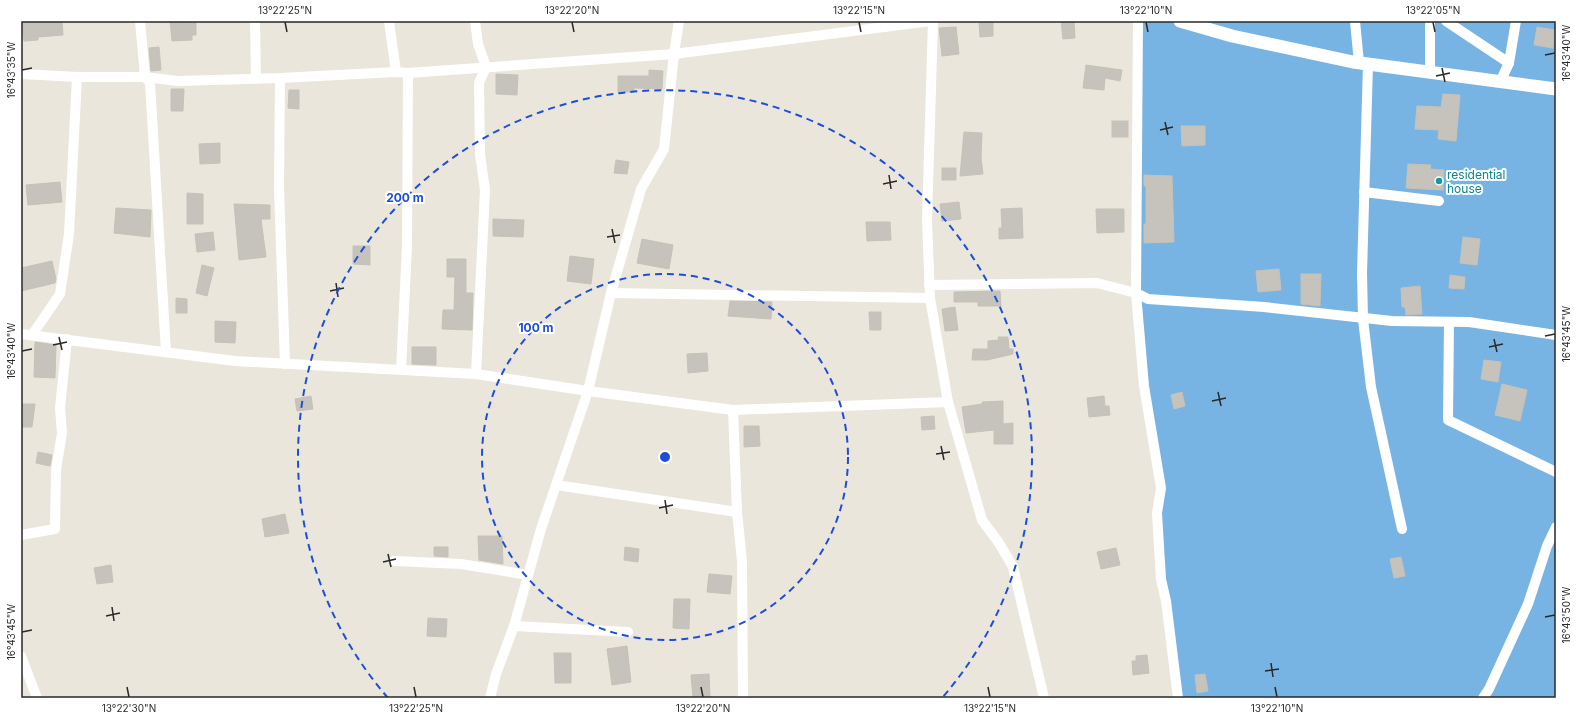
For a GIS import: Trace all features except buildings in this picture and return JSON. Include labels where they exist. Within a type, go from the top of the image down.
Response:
[{"type":"street","points":[[140,21],[145,77],[150,83],[166,352]]},
{"type":"street","points":[[255,21],[256,78]]},
{"type":"street","points":[[389,21],[396,72]]},
{"type":"street","points":[[475,21],[478,44],[486,67],[479,83],[480,154],[485,190],[476,374]]},
{"type":"street","points":[[490,698],[496,674],[514,626],[541,529],[588,391],[611,293],[641,189],[664,149],[679,21]]},
{"type":"street","points":[[21,74],[78,77],[145,77],[178,81],[280,78],[396,72],[408,73],[674,54],[932,21],[927,220],[930,298],[948,402],[982,520],[999,543],[1013,567],[1044,698]]},
{"type":"street","points":[[1138,21],[1136,293],[1144,386],[1161,488],[1157,513],[1161,579],[1166,601],[1178,698]]},
{"type":"street","points":[[1180,21],[1238,37],[1364,64],[1556,89]]},
{"type":"street","points":[[1355,21],[1364,64],[1363,319],[1371,388],[1402,529]]},
{"type":"street","points":[[1430,21],[1430,73]]},
{"type":"street","points":[[1446,21],[1509,63]]},
{"type":"street","points":[[1500,82],[1509,63],[1516,21]]},
{"type":"street","points":[[402,370],[407,246],[408,73]]},
{"type":"street","points":[[32,335],[60,294],[69,234],[78,77]]},
{"type":"street","points":[[280,78],[279,188],[285,364]]},
{"type":"street","points":[[1364,192],[1439,201]]},
{"type":"street","points":[[929,285],[1097,283],[1136,293],[1148,299],[1264,307],[1363,319],[1470,322],[1556,335]]},
{"type":"street","points":[[611,293],[930,298]]},
{"type":"street","points":[[1449,322],[1448,420],[1556,472]]},
{"type":"street","points":[[21,334],[235,361],[476,374],[588,391],[734,410],[948,402]]},
{"type":"street","points":[[21,535],[55,529],[56,470],[62,433],[60,408],[66,339]]},
{"type":"street","points":[[734,410],[737,512],[742,560],[743,698]]},
{"type":"street","points":[[556,484],[737,512]]},
{"type":"street","points":[[1483,698],[1489,689],[1528,604],[1547,546],[1556,527]]},
{"type":"street","points":[[394,561],[461,564],[528,574]]},
{"type":"street","points":[[514,626],[628,632]]},
{"type":"street","points":[[21,656],[37,698]]},
{"type":"water","points":[[1138,21],[1556,21],[1556,698],[1178,698],[1161,579],[1161,488],[1136,293]]},
{"type":"place","name":"residential house","points":[[1439,181]]}]
